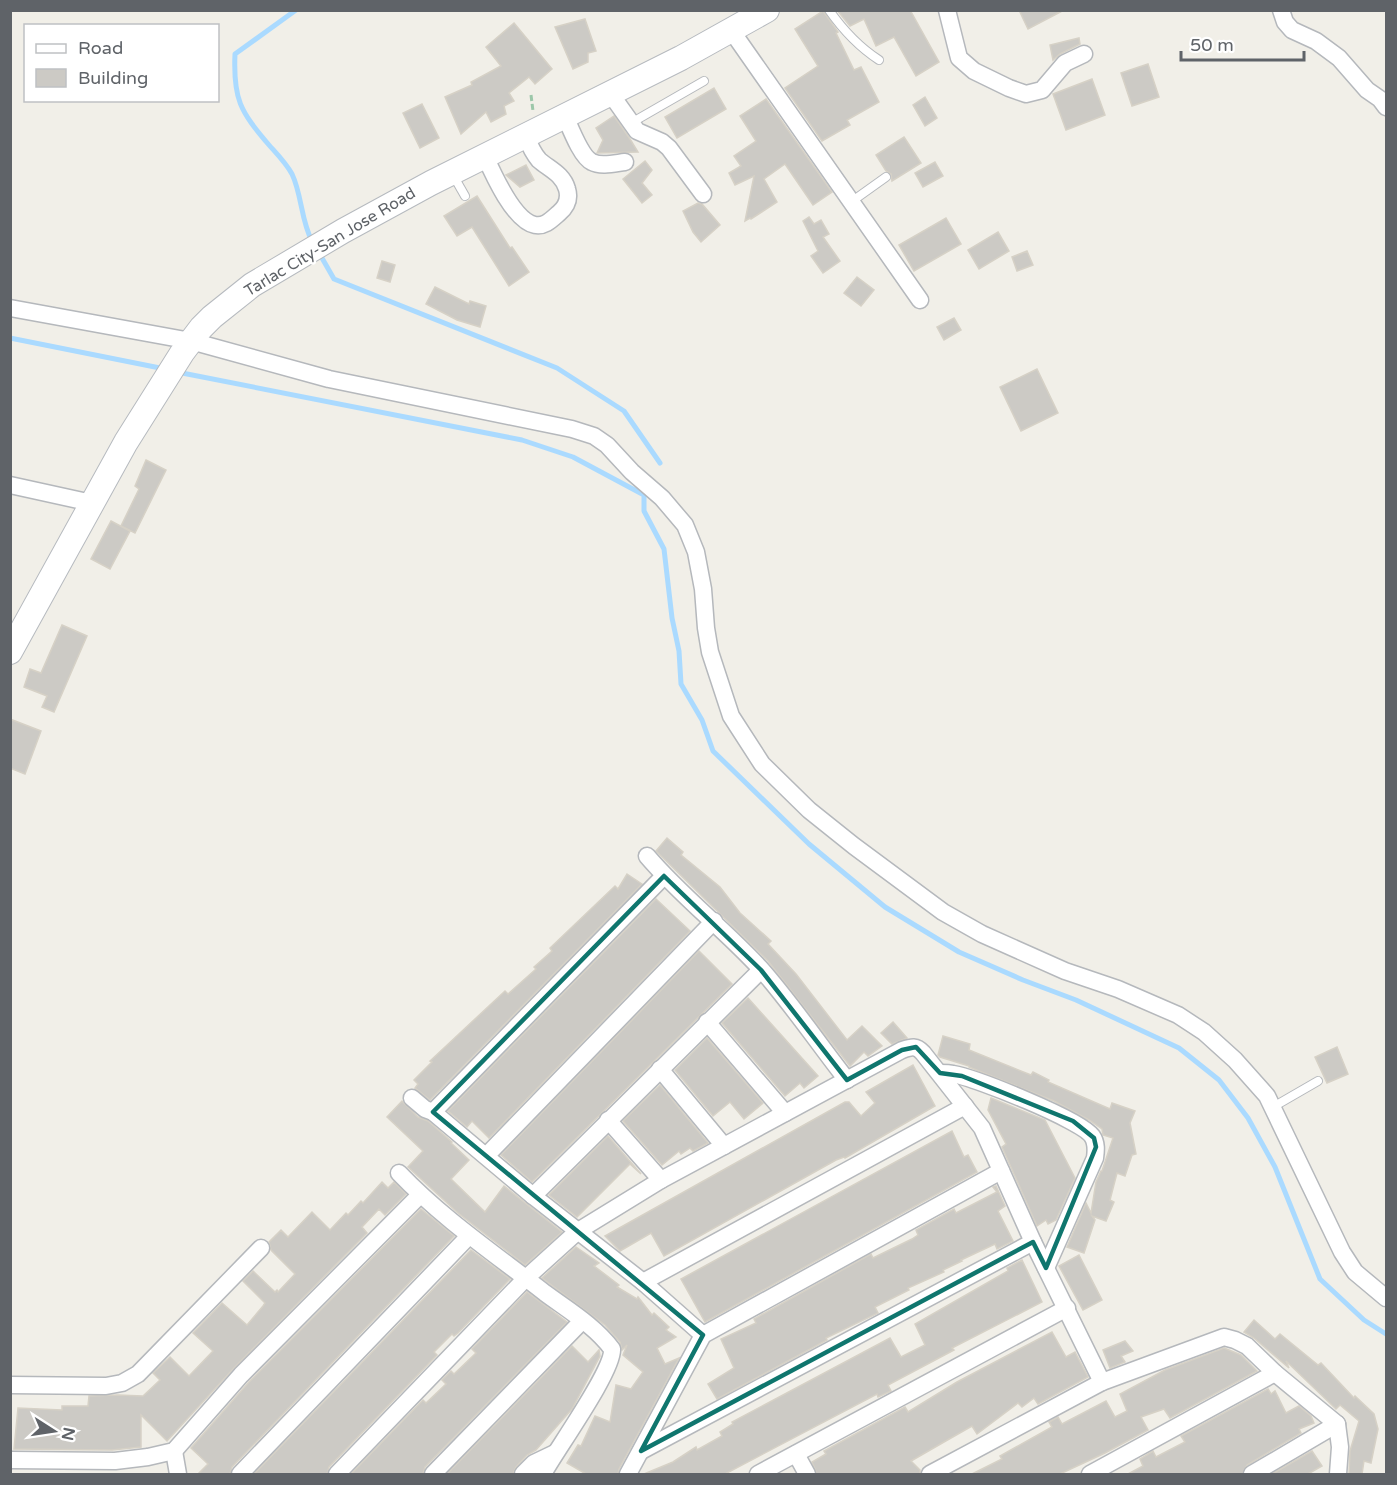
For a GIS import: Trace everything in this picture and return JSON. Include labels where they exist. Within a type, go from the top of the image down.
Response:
[{"type":"main road","name":"Tarlac City-San Jose Road","points":[[10,652],[126,442],[187,347],[212,317],[252,285],[343,231],[452,172],[681,58],[767,10]]},
{"type":"street","points":[[947,10],[959,58],[974,72],[1026,94],[1041,90],[1065,63],[1084,54]]},
{"type":"street","points":[[1281,10],[1285,22],[1292,30],[1316,41],[1339,58],[1367,90],[1380,99],[1386,107]]},
{"type":"street","points":[[731,30],[920,300]]},
{"type":"street","points":[[610,93],[637,131],[662,142],[669,148],[703,194]]},
{"type":"street","points":[[565,116],[586,157],[592,163],[626,162]]},
{"type":"street","points":[[485,156],[495,178],[526,222],[537,226],[546,224],[564,209],[568,199],[567,190],[558,173],[539,159],[526,136]]},
{"type":"street","points":[[10,308],[329,379],[573,429],[594,436],[607,445],[632,472],[662,498],[685,525],[696,552],[704,589],[710,652],[732,716],[762,765],[809,810],[943,912],[981,934],[1065,971],[1118,989],[1178,1015],[1204,1032],[1257,1084],[1273,1107],[1342,1252],[1355,1272],[1386,1298]]},
{"type":"street","points":[[10,485],[92,503]]},
{"type":"street","points":[[647,855],[664,876],[714,921],[761,970],[847,1080]]},
{"type":"street","points":[[433,1112],[664,876]]},
{"type":"street","points":[[486,1156],[714,921]]},
{"type":"street","points":[[533,1196],[761,970]]},
{"type":"street","points":[[707,1022],[785,1113]]},
{"type":"street","points":[[337,1474],[526,1278],[578,1231],[661,1180],[912,1046],[920,1049],[982,1128],[1033,1242],[1102,1382]]},
{"type":"street","points":[[660,1069],[724,1146]]},
{"type":"street","points":[[940,1073],[962,1076],[1019,1098],[1073,1121],[1094,1138],[1095,1158],[1046,1268]]},
{"type":"street","points":[[412,1098],[425,1109],[433,1112],[533,1196],[643,1282],[704,1335]]},
{"type":"street","points":[[643,1282],[965,1106]]},
{"type":"street","points":[[609,1120],[661,1180]]},
{"type":"street","points":[[628,1474],[704,1335],[1001,1170]]},
{"type":"street","points":[[399,1173],[420,1195],[470,1236],[605,1340],[613,1353],[602,1377],[543,1474]]},
{"type":"street","points":[[10,1460],[46,1468],[116,1468],[174,1451],[241,1375],[420,1195]]},
{"type":"street","points":[[240,1474],[470,1236]]},
{"type":"street","points":[[641,1451],[1033,1242]]},
{"type":"street","points":[[10,1384],[106,1386],[122,1383],[138,1374],[261,1248]]},
{"type":"street","points":[[758,1474],[1066,1308]]},
{"type":"street","points":[[433,1474],[582,1321]]},
{"type":"street","points":[[930,1474],[1102,1382],[1224,1337],[1247,1346],[1275,1373],[1337,1424],[1340,1447],[1338,1474]]},
{"type":"street","points":[[1090,1474],[1275,1373]]},
{"type":"street","points":[[1252,1474],[1337,1424]]},
{"type":"street","points":[[174,1451],[178,1474]]},
{"type":"street","points":[[523,1474],[534,1463],[555,1453]]},
{"type":"street","points":[[796,1454],[807,1474]]},
{"type":"lane","points":[[829,10],[840,26],[864,51],[879,60]]},
{"type":"lane","points":[[631,123],[704,81]]},
{"type":"lane","points":[[452,172],[465,195]]},
{"type":"lane","points":[[851,202],[886,177]]},
{"type":"lane","points":[[1273,1107],[1318,1081]]},
{"type":"highlighted area","points":[[664,876],[761,970],[847,1080],[902,1050],[916,1047],[940,1073],[962,1076],[1073,1121],[1094,1138],[1096,1147],[1046,1268],[1033,1242],[641,1451],[703,1335],[433,1112]]},
{"type":"building","points":[[837,10],[910,10],[939,62],[916,76],[894,37],[876,46],[864,19],[850,26]]},
{"type":"building","points":[[1019,10],[1064,10],[1028,29]]},
{"type":"building","points":[[823,11],[838,32],[836,33],[854,70],[861,67],[879,102],[847,120],[850,125],[822,141],[785,88],[818,66],[795,29]]},
{"type":"building","points":[[585,19],[596,51],[588,53],[588,62],[573,69],[555,27]]},
{"type":"building","points":[[514,23],[552,69],[535,84],[529,77],[509,93],[514,101],[504,106],[506,114],[491,122],[486,112],[461,134],[445,97],[472,85],[471,82],[501,66],[486,47]]},
{"type":"building","points":[[1079,38],[1080,44],[1053,60],[1050,45]]},
{"type":"building","points":[[1148,64],[1159,97],[1132,106],[1121,73]]},
{"type":"building","points":[[1092,79],[1105,115],[1066,130],[1053,94]]},
{"type":"building","points":[[714,88],[726,109],[677,138],[665,117]]},
{"type":"building","points":[[925,97],[937,118],[925,126],[913,105]]},
{"type":"building","points":[[766,99],[832,192],[813,205],[785,164],[764,179],[777,202],[745,221],[754,176],[735,185],[729,173],[741,166],[734,156],[756,141],[740,116]]},
{"type":"building","points":[[422,104],[439,138],[420,148],[403,113]]},
{"type":"building","points":[[614,116],[638,152],[597,153],[603,140],[596,128]]},
{"type":"building","points":[[904,137],[921,163],[892,181],[891,174],[886,171],[876,155]]},
{"type":"building","points":[[645,161],[652,170],[642,183],[652,195],[642,203],[623,179]]},
{"type":"building","points":[[935,162],[943,176],[923,187],[915,173]]},
{"type":"building","points":[[526,165],[534,180],[520,187],[506,175]]},
{"type":"building","points":[[477,196],[510,248],[512,247],[529,272],[509,286],[472,227],[457,236],[444,216]]},
{"type":"building","points":[[698,203],[702,204],[720,225],[701,242],[693,232],[683,211]]},
{"type":"building","points":[[809,217],[814,224],[821,220],[829,234],[823,237],[840,261],[823,273],[811,256],[818,251],[803,221]]},
{"type":"building","points":[[946,218],[961,244],[914,271],[899,245]]},
{"type":"building","points":[[998,232],[1009,251],[979,269],[968,250]]},
{"type":"building","points":[[1027,251],[1033,265],[1017,271],[1012,257]]},
{"type":"building","points":[[382,261],[395,265],[390,282],[377,278]]},
{"type":"building","points":[[857,277],[874,290],[861,306],[844,293]]},
{"type":"building","points":[[435,287],[469,304],[470,301],[486,306],[480,327],[457,320],[426,304]]},
{"type":"building","points":[[954,318],[961,330],[944,340],[937,327]]},
{"type":"building","points":[[1037,369],[1058,413],[1021,431],[1000,387]]},
{"type":"building","points":[[146,460],[166,470],[135,533],[121,526],[139,489],[135,486]]},
{"type":"building","points":[[111,521],[130,531],[110,569],[91,559]]},
{"type":"building","points":[[62,625],[87,636],[54,712],[42,707],[47,696],[24,687],[30,669],[41,673]]},
{"type":"building","points":[[10,719],[41,731],[25,774],[10,768]]},
{"type":"building","points":[[667,838],[683,852],[681,855],[720,887],[740,913],[771,941],[768,944],[796,974],[847,1040],[862,1026],[882,1046],[868,1056],[864,1052],[850,1066],[768,961],[656,851]]},
{"type":"building","points":[[627,874],[642,884],[430,1100],[415,1088],[418,1084],[414,1080],[432,1062],[430,1061],[505,991],[508,994],[536,969],[534,967],[552,951],[550,948],[615,886],[618,889]]},
{"type":"building","points":[[656,899],[690,931],[489,1138],[472,1121],[467,1127],[448,1111]]},
{"type":"building","points":[[699,951],[732,984],[532,1182],[501,1155]]},
{"type":"building","points":[[748,998],[818,1076],[804,1088],[800,1083],[785,1096],[722,1023]]},
{"type":"building","points":[[893,1022],[907,1038],[892,1044],[881,1033]]},
{"type":"building","points":[[943,1036],[970,1044],[969,1050],[1031,1075],[1033,1072],[1049,1080],[1048,1082],[1110,1109],[1112,1103],[1135,1111],[1130,1123],[1136,1154],[1132,1155],[1125,1176],[1117,1173],[1110,1200],[1114,1202],[1106,1221],[1092,1216],[1095,1220],[1084,1253],[1067,1247],[1086,1203],[1091,1213],[1096,1182],[1113,1138],[1103,1135],[1102,1129],[1054,1101],[969,1066],[940,1057],[938,1055]]},
{"type":"building","points":[[707,1038],[763,1103],[744,1119],[730,1102],[713,1116],[675,1070]]},
{"type":"building","points":[[1337,1047],[1348,1074],[1327,1083],[1315,1057]]},
{"type":"building","points":[[913,1065],[935,1106],[845,1158],[836,1160],[664,1256],[651,1233],[620,1251],[605,1236],[845,1102],[849,1102],[861,1116],[875,1103],[866,1092]]},
{"type":"building","points":[[660,1085],[708,1143],[693,1151],[690,1148],[681,1154],[679,1151],[662,1165],[623,1121]]},
{"type":"building","points":[[991,1098],[1045,1120],[1075,1178],[1056,1220],[1048,1224],[1046,1220],[1037,1226],[1002,1147],[1006,1144],[988,1110]]},
{"type":"building","points":[[402,1101],[418,1117],[428,1121],[452,1142],[469,1160],[451,1179],[485,1212],[504,1186],[562,1232],[525,1265],[458,1213],[408,1167],[423,1151],[387,1117]]},
{"type":"building","points":[[952,1131],[964,1157],[968,1155],[977,1172],[705,1322],[681,1279]]},
{"type":"building","points":[[608,1136],[641,1174],[630,1164],[577,1217],[549,1195]]},
{"type":"building","points":[[382,1182],[388,1188],[394,1182],[406,1194],[385,1215],[379,1209],[362,1227],[367,1233],[234,1368],[167,1441],[141,1415],[141,1447],[112,1450],[14,1449],[18,1408],[62,1410],[62,1406],[88,1406],[89,1396],[143,1396],[160,1380],[153,1373],[170,1357],[189,1376],[213,1351],[193,1333],[222,1303],[247,1325],[265,1303],[243,1281],[253,1271],[275,1292],[277,1290],[278,1292],[295,1274],[271,1250],[269,1242],[281,1230],[288,1237],[312,1212],[330,1230],[346,1213],[348,1215],[361,1201],[363,1203]]},
{"type":"building","points":[[996,1186],[1005,1206],[998,1211],[1013,1241],[997,1249],[995,1244],[961,1260],[943,1270],[944,1272],[908,1288],[909,1290],[875,1307],[878,1313],[826,1338],[827,1340],[717,1399],[708,1384],[734,1368],[721,1339],[756,1323],[754,1319],[871,1254],[873,1258],[912,1239],[918,1235],[916,1230],[954,1209],[956,1213],[997,1192],[993,1187]]},
{"type":"building","points":[[421,1209],[454,1236],[232,1467],[230,1474],[198,1474],[208,1464],[191,1448],[249,1382]]},
{"type":"building","points":[[576,1247],[599,1263],[594,1266],[619,1285],[617,1287],[637,1299],[638,1297],[652,1315],[654,1313],[669,1327],[666,1330],[676,1337],[657,1348],[665,1364],[679,1358],[618,1474],[586,1474],[567,1463],[578,1445],[581,1446],[595,1416],[610,1422],[616,1385],[631,1389],[643,1372],[623,1355],[627,1345],[622,1350],[620,1342],[605,1325],[542,1278]]},
{"type":"building","points":[[471,1250],[510,1279],[458,1333],[454,1336],[452,1334],[434,1352],[437,1355],[329,1467],[327,1474],[254,1474]]},
{"type":"building","points":[[1079,1255],[1102,1300],[1083,1310],[1059,1266]]},
{"type":"building","points":[[1022,1260],[1042,1302],[952,1348],[954,1350],[888,1385],[891,1391],[878,1397],[877,1394],[725,1474],[644,1474],[673,1462],[696,1447],[697,1450],[722,1436],[720,1432],[733,1424],[732,1422],[890,1338],[901,1357],[925,1345],[915,1324],[1008,1271],[1007,1268]]},
{"type":"building","points":[[527,1292],[567,1322],[425,1467],[423,1474],[351,1474],[423,1400],[426,1403],[446,1384],[442,1380],[451,1371],[454,1374],[476,1353],[472,1349]]},
{"type":"building","points":[[1254,1320],[1275,1339],[1280,1334],[1318,1365],[1321,1363],[1354,1398],[1355,1396],[1374,1414],[1378,1429],[1371,1463],[1364,1461],[1362,1474],[1349,1474],[1350,1451],[1359,1421],[1340,1405],[1336,1409],[1286,1361],[1289,1368],[1244,1332]]},
{"type":"building","points":[[1052,1332],[1066,1357],[1075,1352],[1088,1377],[1038,1404],[1034,1398],[1022,1407],[1018,1403],[977,1434],[972,1426],[911,1461],[920,1470],[920,1474],[817,1474],[812,1462],[826,1454],[824,1451],[905,1407],[908,1412],[957,1382]]},
{"type":"building","points":[[1125,1341],[1133,1351],[1121,1356],[1125,1362],[1110,1368],[1103,1350]]},
{"type":"building","points":[[572,1346],[588,1362],[599,1350],[600,1356],[572,1409],[536,1450],[527,1455],[516,1467],[513,1474],[447,1474]]},
{"type":"building","points":[[1224,1348],[1241,1355],[1257,1371],[1170,1418],[1164,1409],[1141,1417],[1148,1430],[1105,1453],[1060,1474],[972,1474],[1002,1459],[1000,1456],[1052,1427],[1049,1422],[1058,1417],[1062,1424],[1106,1401],[1115,1417],[1127,1411],[1120,1394],[1165,1370]]},
{"type":"building","points":[[1268,1389],[1271,1394],[1275,1391],[1286,1413],[1299,1406],[1311,1416],[1314,1423],[1299,1429],[1301,1433],[1247,1465],[1242,1474],[1128,1474],[1143,1466],[1140,1459],[1153,1451],[1156,1457],[1185,1442],[1181,1436]]},
{"type":"building","points":[[1312,1451],[1322,1466],[1308,1474],[1272,1474]]},
{"type":"waterway","points":[[296,10],[235,54],[235,82],[240,104],[251,123],[292,174],[312,241]]},
{"type":"waterway","points":[[318,251],[334,279],[557,368],[624,411],[660,463]]},
{"type":"waterway","points":[[10,338],[165,369]]},
{"type":"waterway","points":[[177,372],[522,440],[573,457],[644,495],[644,511],[664,549],[672,618],[679,651],[681,684],[702,720],[713,751],[809,844],[885,907],[959,952],[1076,1000],[1179,1048],[1219,1080],[1248,1118],[1275,1167],[1320,1279],[1364,1320],[1386,1334]]}]
